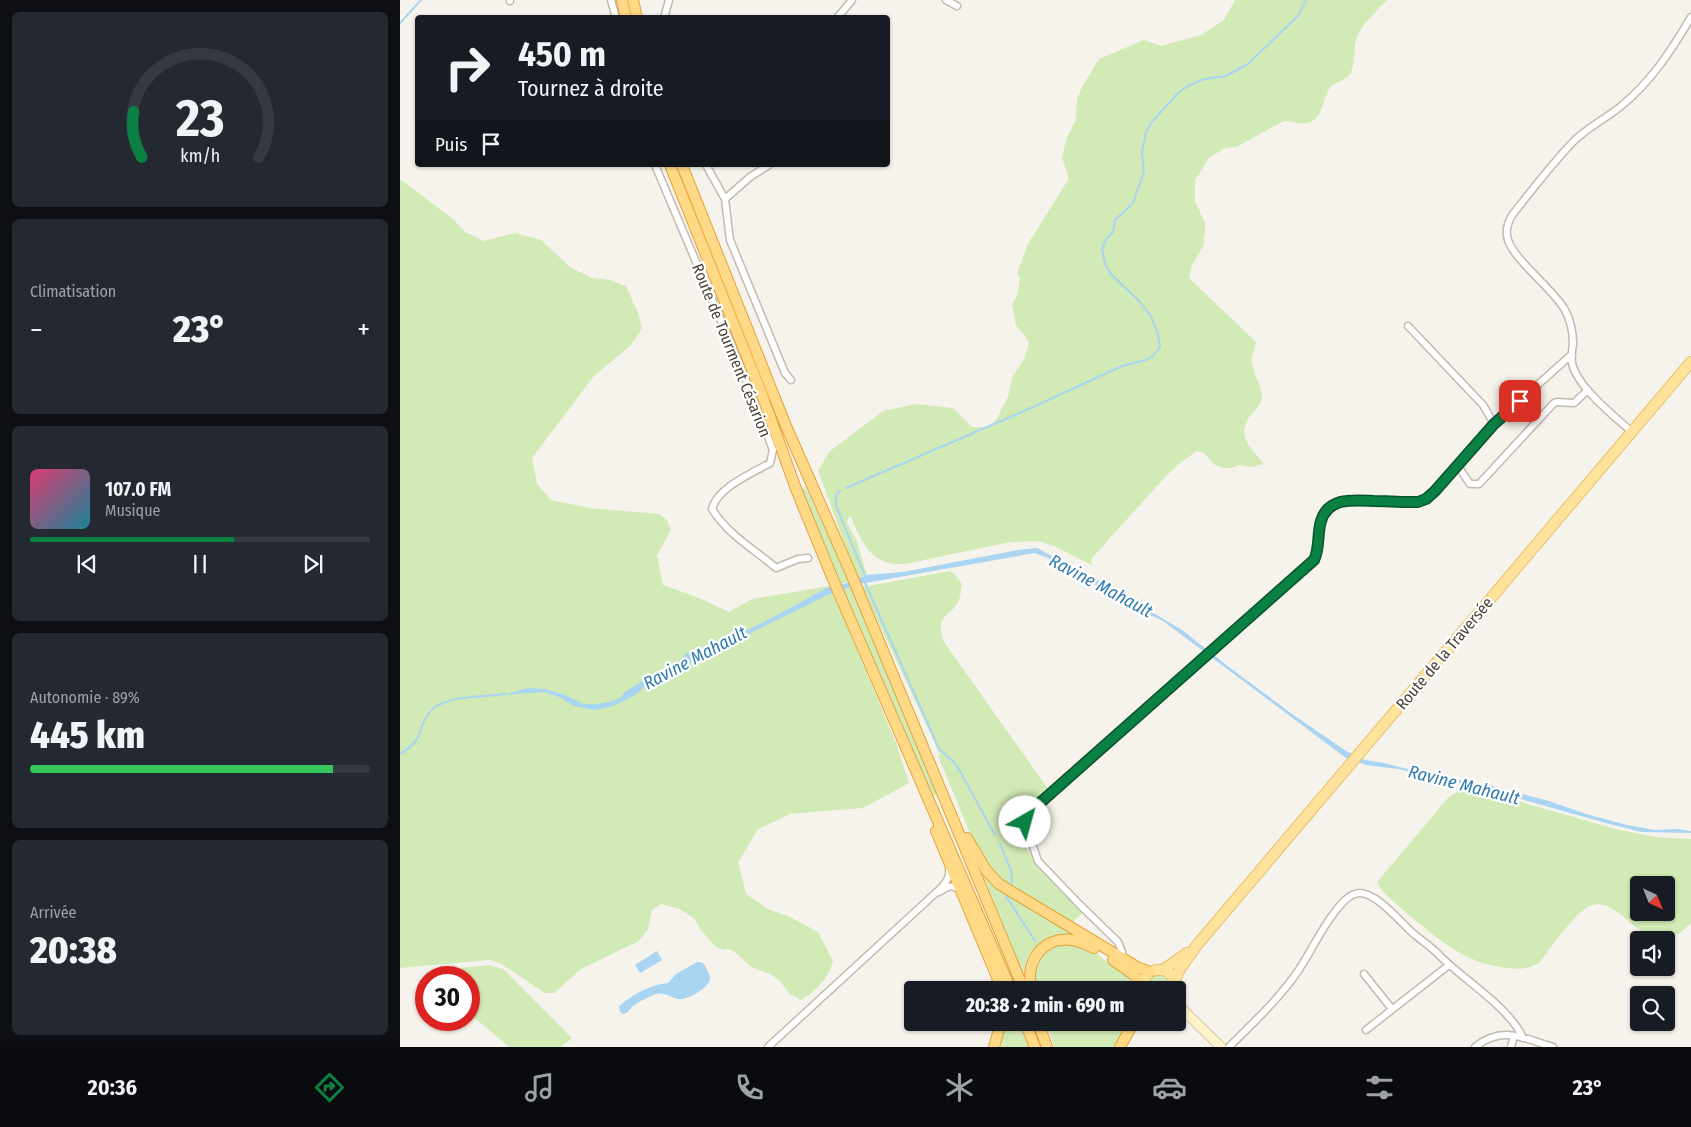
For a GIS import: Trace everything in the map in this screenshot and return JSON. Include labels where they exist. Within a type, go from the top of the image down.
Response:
[{"type":"highway","points":[[622,0],[625,15]]},
{"type":"highway","points":[[633,0],[636,15]]},
{"type":"highway","points":[[671,167],[761,392],[796,489],[832,578],[1007,981]]},
{"type":"highway","points":[[683,167],[786,426],[861,598],[1020,981]]},
{"type":"highway","points":[[894,718],[945,855],[998,981]]},
{"type":"highway","points":[[945,797],[980,860],[994,880],[1121,958],[1150,972]]},
{"type":"highway","points":[[1031,981],[1030,971],[1036,955],[1051,942],[1066,939],[1080,942],[1108,956],[1133,974],[1138,981]]},
{"type":"highway","points":[[994,1047],[998,1031]]},
{"type":"highway","points":[[1028,1031],[1034,1047]]},
{"type":"highway","points":[[1041,1031],[1047,1047]]},
{"type":"highway","points":[[1044,1031],[1047,1047]]},
{"type":"highway","points":[[1120,1047],[1130,1031]]},
{"type":"main road","name":"Route de la Traversée","points":[[1176,981],[1180,969],[1197,945],[1691,362]]},
{"type":"main road","name":"Route de la Traversée","points":[[1163,970],[1197,945]]},
{"type":"main road","points":[[1144,981],[1150,972],[1157,969],[1169,973],[1172,981]]},
{"type":"main road","points":[[1186,1011],[1221,1047]]},
{"type":"street","points":[[612,0],[615,15]]},
{"type":"street","points":[[665,15],[669,0]]},
{"type":"street","points":[[840,15],[852,0]]},
{"type":"street","points":[[946,0],[957,6]]},
{"type":"street","points":[[1632,432],[1588,390],[1574,370],[1571,355],[1572,333],[1565,310],[1554,294],[1511,248],[1507,236],[1507,225],[1513,214],[1572,144],[1587,129],[1621,106],[1642,86],[1667,54],[1691,17]]},
{"type":"street","name":"Route de Tourment Césarion","points":[[656,167],[744,375],[773,450],[770,463],[724,491],[713,502],[712,509],[718,520],[736,538],[776,568],[798,559],[808,558]]},
{"type":"street","points":[[707,167],[725,199],[730,240],[785,373],[791,380]]},
{"type":"street","points":[[725,199],[766,167]]},
{"type":"street","points":[[1408,326],[1483,405],[1494,424]]},
{"type":"street","points":[[1121,958],[1122,949],[1118,942],[1038,861],[1026,826],[1026,819],[1032,810],[1314,560],[1317,552],[1320,524],[1328,508],[1338,502],[1350,500],[1418,502],[1426,499],[1458,466],[1494,424],[1571,355]]},
{"type":"street","points":[[1458,466],[1470,484],[1479,484],[1554,404],[1557,402],[1574,403],[1588,390]]},
{"type":"street","points":[[768,1047],[928,900],[949,877],[950,872],[945,855]]},
{"type":"street","points":[[928,900],[950,886],[955,887],[961,892]]},
{"type":"street","points":[[1230,1047],[1298,972],[1333,914],[1353,894],[1362,893],[1376,900],[1503,1011],[1519,1029],[1523,1038]]},
{"type":"street","points":[[1366,1030],[1449,965]]},
{"type":"street","points":[[1364,974],[1392,1008]]},
{"type":"street","points":[[1475,1047],[1499,1035],[1523,1038],[1553,1047]]},
{"type":"street","points":[[1511,1047],[1514,1036]]},
{"type":"green space","points":[[1235,0],[1387,0],[1361,29],[1356,40],[1353,66],[1350,74],[1329,89],[1320,113],[1314,120],[1303,124],[1284,121],[1236,147],[1225,148],[1209,158],[1195,180],[1195,201],[1205,223],[1205,233],[1203,247],[1192,265],[1189,278],[1256,342],[1252,361],[1262,398],[1246,423],[1244,435],[1246,441],[1264,464],[1251,467],[1239,465],[1232,468],[1223,468],[1215,465],[1204,453],[1197,451],[1166,476],[1092,558],[1091,562],[1094,566],[1054,546],[1038,541],[1010,542],[905,564],[894,564],[877,558],[870,552],[864,545],[851,517],[849,517],[847,523],[856,539],[867,575],[857,578],[818,470],[830,451],[883,411],[916,404],[953,408],[972,427],[988,427],[996,420],[1008,397],[1012,378],[1024,359],[1029,343],[1016,326],[1012,305],[1018,293],[1020,278],[1017,274],[1028,244],[1068,180],[1062,158],[1066,140],[1076,119],[1077,99],[1083,85],[1099,59],[1144,40],[1161,46],[1201,35],[1224,20]]},
{"type":"green space","points":[[400,180],[453,219],[465,232],[484,241],[515,233],[541,240],[570,267],[592,278],[610,280],[626,286],[638,313],[642,329],[630,346],[594,376],[532,458],[537,484],[551,500],[590,508],[659,514],[667,520],[671,530],[657,555],[663,585],[699,598],[729,612],[752,599],[830,586],[896,743],[909,783],[863,808],[790,814],[758,829],[738,862],[746,894],[768,909],[790,917],[818,932],[833,961],[821,984],[801,1000],[789,993],[780,981],[770,974],[751,967],[735,952],[729,949],[723,950],[715,946],[701,930],[694,918],[679,909],[661,904],[652,910],[648,929],[639,941],[581,969],[554,993],[545,993],[500,963],[489,960],[400,968]]},
{"type":"green space","points":[[805,486],[849,581],[839,585],[802,490]]},
{"type":"green space","points":[[950,571],[962,584],[959,600],[942,621],[941,633],[944,642],[1051,793],[1029,813],[1022,816],[1000,814],[1029,852],[1083,912],[1070,925],[992,873],[974,843],[938,756],[940,754],[862,587]]},
{"type":"green space","points":[[851,588],[938,794],[932,796],[842,590]]},
{"type":"green space","points":[[1468,787],[1616,829],[1655,837],[1691,839],[1691,923],[1675,935],[1675,931],[1642,931],[1619,913],[1598,904],[1586,908],[1580,913],[1539,963],[1531,967],[1506,968],[1465,956],[1431,933],[1396,904],[1377,882],[1448,798],[1459,790]]},
{"type":"green space","points":[[985,876],[1073,935],[1059,936],[1039,944],[1029,955],[1023,974]]},
{"type":"green space","points":[[1063,941],[1091,951],[1128,975],[1132,981],[1034,981],[1036,962],[1045,949]]},
{"type":"green space","points":[[489,965],[503,969],[572,1038],[561,1047],[509,1047],[480,1022],[480,966]]},
{"type":"green space","points":[[1160,973],[1170,979],[1170,981],[1148,981],[1149,977]]},
{"type":"green space","points":[[1001,1031],[1022,1031],[1029,1047],[996,1047]]},
{"type":"green space","points":[[1050,1031],[1122,1031],[1113,1047],[1054,1047]]},
{"type":"water","points":[[1037,548],[1113,589],[1182,630],[1292,714],[1346,751],[1365,760],[1492,786],[1627,825],[1655,830],[1677,829],[1691,831],[1691,833],[1642,832],[1481,788],[1398,769],[1366,765],[1346,758],[1163,621],[1134,607],[1048,558],[1035,553],[860,584],[828,595],[698,658],[674,674],[648,683],[637,694],[610,707],[596,710],[574,706],[559,697],[544,692],[503,695],[528,688],[545,689],[584,704],[609,702],[620,698],[625,692],[648,677],[677,663],[687,653],[734,636],[768,620],[830,586],[844,584],[867,575],[903,572]]},
{"type":"water","points":[[657,951],[662,960],[640,973],[635,965]]},
{"type":"water","points":[[697,962],[704,965],[710,979],[699,992],[682,999],[660,993],[656,994],[637,1003],[626,1013],[620,1012],[619,1006],[630,998],[648,988],[668,983],[676,974]]},
{"type":"waterway","points":[[400,23],[421,0]]},
{"type":"waterway","points":[[846,488],[1031,408],[1122,366],[1146,360],[1153,356],[1160,347],[1158,334],[1151,316],[1140,302],[1110,273],[1105,264],[1102,248],[1107,238],[1113,232],[1115,220],[1133,203],[1144,172],[1142,152],[1146,132],[1151,123],[1179,92],[1204,79],[1226,76],[1248,64],[1298,16],[1306,0]]},
{"type":"waterway","points":[[840,491],[836,495],[836,506],[866,578]]},
{"type":"waterway","points":[[865,583],[939,749],[956,764],[995,835]]},
{"type":"waterway","name":"Ravine Mahault","points":[[400,754],[413,745],[424,721],[434,708],[453,700],[505,694]]},
{"type":"waterway","points":[[1000,844],[1011,871],[1012,884]]},
{"type":"waterway","points":[[1006,896],[1035,941]]},
{"type":"route","points":[[1025,822],[1032,810],[1270,597],[1314,560],[1317,552],[1320,524],[1328,508],[1338,502],[1350,500],[1418,502],[1426,499],[1441,485],[1494,424],[1520,401]]}]
